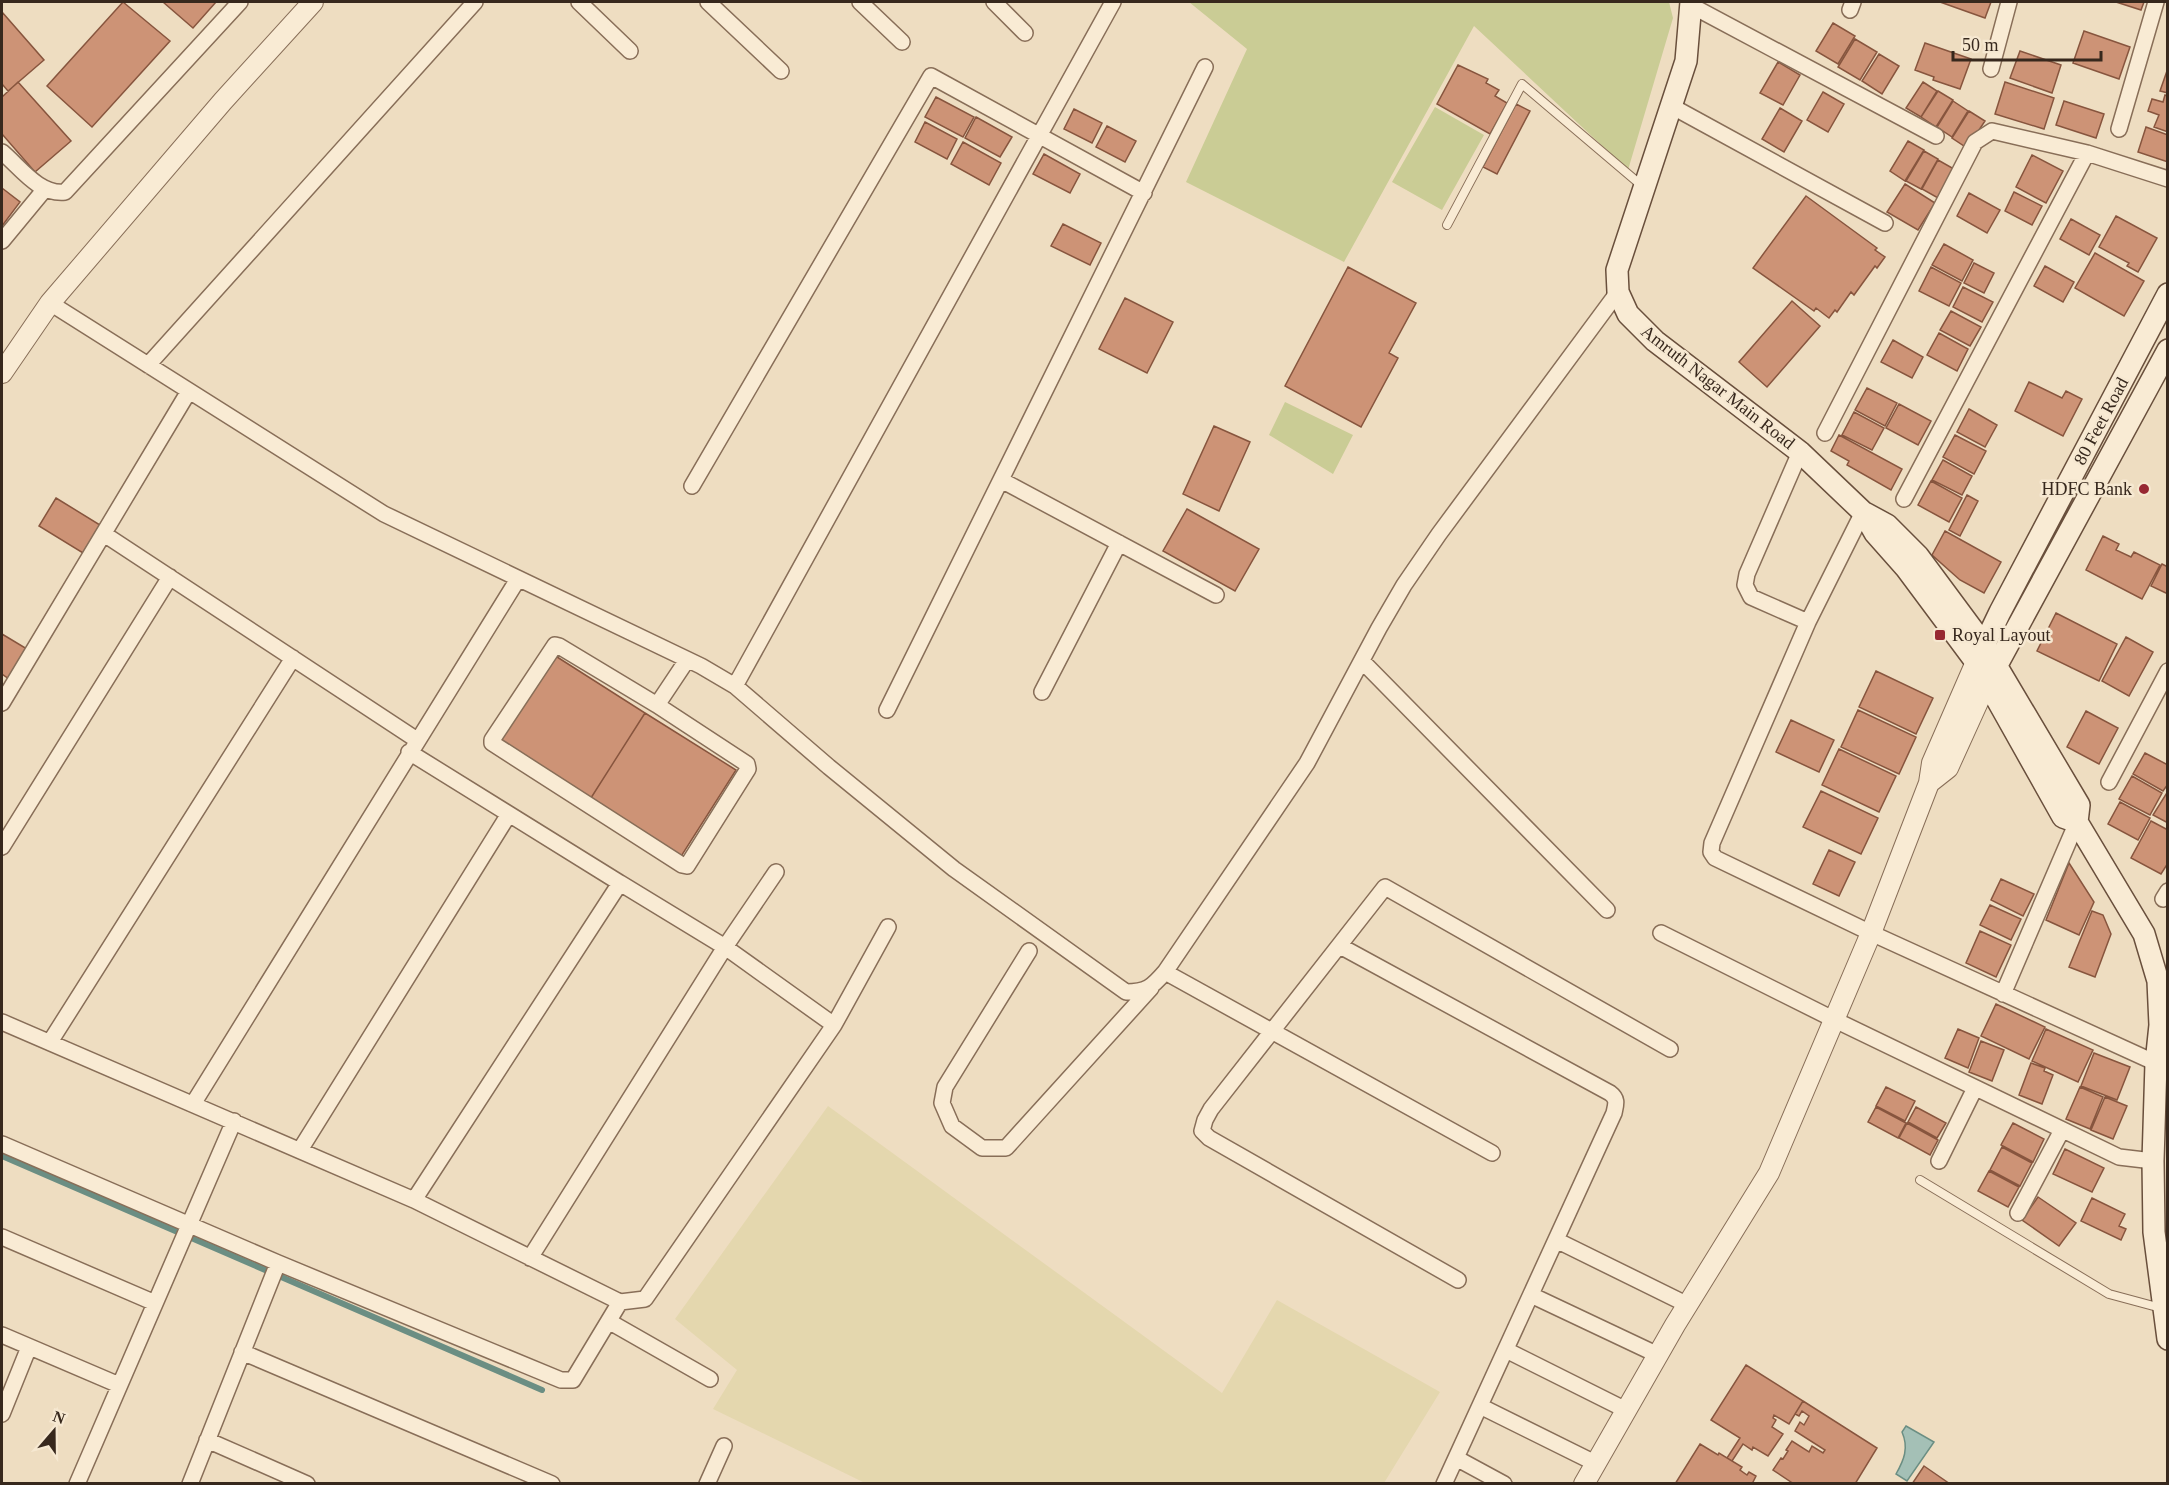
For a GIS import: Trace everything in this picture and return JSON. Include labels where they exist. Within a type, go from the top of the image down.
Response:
[{"type":"main road","points":[[1618,292],[1617,270],[1686,61],[1692,4]]},
{"type":"main road","name":"Amruth Nagar Main Road","points":[[1618,292],[1628,314],[1655,341],[1800,452],[1863,512],[1887,525],[1918,556],[2079,805],[2077,822],[2144,934],[2158,981],[2160,1025],[2156,1063],[2153,1161],[2154,1232],[2162,1309],[2168,1339]]},
{"type":"main road","name":"80 Feet Road","points":[[1986,663],[2168,294]]},
{"type":"main road","name":"80 Feet Road","points":[[1986,663],[2168,350]]},
{"type":"street","points":[[2,152],[37,184],[53,192],[65,192],[240,2]]},
{"type":"street","points":[[2,373],[50,303],[223,101],[314,2]]},
{"type":"street","points":[[148,365],[475,2]]},
{"type":"street","points":[[579,2],[630,51]]},
{"type":"street","points":[[708,2],[781,71]]},
{"type":"street","points":[[860,2],[903,42]]},
{"type":"street","points":[[994,2],[1025,33]]},
{"type":"street","points":[[735,686],[1113,2]]},
{"type":"street","points":[[1990,69],[2008,2]]},
{"type":"street","points":[[2119,129],[2156,2]]},
{"type":"street","points":[[1692,4],[1936,136]]},
{"type":"street","points":[[887,710],[1205,67]]},
{"type":"street","points":[[692,486],[931,76],[1144,193]]},
{"type":"street","points":[[1673,106],[1885,223]]},
{"type":"street","points":[[1825,433],[1975,142],[1992,131],[2087,153],[2168,178]]},
{"type":"street","points":[[1904,499],[2087,153]]},
{"type":"street","points":[[2,241],[45,189]]},
{"type":"street","points":[[1029,951],[945,1087],[942,1103],[952,1126],[982,1149],[1006,1148],[1165,972],[1307,763],[1404,585],[1439,534],[1618,292]]},
{"type":"street","points":[[50,303],[384,513],[687,660],[735,686],[829,767],[954,869],[1126,992],[1137,992],[1150,988]]},
{"type":"street","points":[[2,702],[189,391]]},
{"type":"street","points":[[1800,452],[1747,574],[1745,585],[1751,597],[1808,622]]},
{"type":"street","points":[[1001,480],[1216,595]]},
{"type":"street","points":[[1863,512],[1808,622],[1712,843],[1711,852],[1715,858],[1871,933],[2156,1063]]},
{"type":"street","points":[[104,534],[293,658],[509,814],[725,947],[834,1025]]},
{"type":"street","points":[[1042,692],[1119,543]]},
{"type":"street","points":[[2,847],[170,577]]},
{"type":"street","points":[[193,1104],[518,579]]},
{"type":"street","points":[[555,645],[657,705],[747,764],[748,767],[687,866],[682,866],[492,745],[491,742],[555,645]]},
{"type":"street","points":[[50,1042],[293,658]]},
{"type":"street","points":[[657,705],[687,660]]},
{"type":"street","points":[[1362,661],[1607,910]]},
{"type":"street","points":[[1584,1484],[1658,1355],[1769,1173],[1871,933],[1929,783],[1948,768],[1986,663]]},
{"type":"street","points":[[2109,782],[2168,671]]},
{"type":"street","points":[[300,1150],[509,814]]},
{"type":"street","points":[[2003,994],[2077,822]]},
{"type":"street","points":[[530,1258],[725,947],[776,872]]},
{"type":"street","points":[[414,1200],[620,883]]},
{"type":"street","points":[[1458,1280],[1209,1138],[1202,1131],[1211,1109],[1385,887],[1670,1049]]},
{"type":"street","points":[[2,1022],[414,1200],[620,1302],[635,1302],[645,1299],[834,1025],[888,927]]},
{"type":"street","points":[[1661,933],[2119,1157],[2153,1161]]},
{"type":"street","points":[[1340,946],[1614,1097],[1617,1103],[1444,1484]]},
{"type":"street","points":[[1165,972],[1492,1153]]},
{"type":"street","points":[[1939,1161],[1975,1088]]},
{"type":"street","points":[[77,1484],[234,1121]]},
{"type":"street","points":[[2018,1213],[2062,1130]]},
{"type":"street","points":[[2,1144],[278,1263],[568,1381],[573,1380],[620,1302]]},
{"type":"street","points":[[2,1237],[155,1303]]},
{"type":"street","points":[[1556,1240],[1688,1305]]},
{"type":"street","points":[[190,1484],[278,1263]]},
{"type":"street","points":[[1531,1295],[1658,1355]]},
{"type":"street","points":[[610,1322],[710,1379]]},
{"type":"street","points":[[2,1335],[119,1385]]},
{"type":"street","points":[[2,1414],[29,1347]]},
{"type":"street","points":[[1506,1350],[1626,1410]]},
{"type":"street","points":[[242,1352],[552,1484]]},
{"type":"street","points":[[1480,1406],[1595,1463]]},
{"type":"street","points":[[207,1440],[307,1484]]},
{"type":"street","points":[[707,1484],[724,1446]]},
{"type":"street","points":[[1456,1458],[1504,1484]]},
{"type":"lane","points":[[1447,225],[1522,84],[1645,188]]},
{"type":"lane","points":[[1920,1180],[2109,1294],[2162,1309]]},
{"type":"shaded area","points":[[828,1106],[1222,1393],[1277,1300],[1440,1392],[1384,1483],[865,1483],[713,1409],[737,1370],[675,1319]]},
{"type":"green space","points":[[1189,2],[1669,2],[1673,18],[1628,170],[1474,26],[1344,262],[1186,182],[1247,49]]},
{"type":"green space","points":[[1435,107],[1484,135],[1442,210],[1392,182]]},
{"type":"green space","points":[[1285,402],[1353,435],[1333,474],[1269,435]]},
{"type":"water","points":[[1906,1426],[1934,1442],[1907,1481],[1896,1474],[1905,1454],[1902,1432]]},
{"type":"building","points":[[123,2],[170,41],[92,127],[47,86]]},
{"type":"building","points":[[163,2],[216,2],[193,28]]},
{"type":"building","points":[[1940,2],[1991,2],[1985,18]]},
{"type":"building","points":[[2116,2],[2144,2],[2141,10]]},
{"type":"building","points":[[2,12],[44,60],[8,91],[2,84]]},
{"type":"building","points":[[1833,23],[1855,36],[1838,64],[1816,51]]},
{"type":"building","points":[[2084,31],[2130,47],[2119,79],[2073,63]]},
{"type":"building","points":[[1855,39],[1877,52],[1860,80],[1838,67]]},
{"type":"building","points":[[1925,43],[1971,59],[1960,89],[1933,80],[1934,77],[1915,70]]},
{"type":"building","points":[[2020,51],[2061,65],[2052,93],[2010,78]]},
{"type":"building","points":[[1879,54],[1899,66],[1882,94],[1862,81]]},
{"type":"building","points":[[1778,62],[1800,75],[1783,105],[1760,93]]},
{"type":"building","points":[[1458,65],[1488,79],[1486,83],[1499,90],[1495,96],[1507,103],[1490,134],[1437,104]]},
{"type":"building","points":[[2168,68],[2168,93],[2160,91]]},
{"type":"building","points":[[18,82],[71,141],[35,172],[2,134],[2,97]]},
{"type":"building","points":[[1923,82],[1937,91],[1921,117],[1906,108]]},
{"type":"building","points":[[2005,82],[2054,98],[2044,129],[1995,114]]},
{"type":"building","points":[[1938,91],[1953,100],[1936,127],[1921,117]]},
{"type":"building","points":[[1823,92],[1844,104],[1828,132],[1807,120]]},
{"type":"building","points":[[2165,95],[2168,96],[2168,132],[2154,127],[2159,115],[2148,111],[2152,99],[2163,102]]},
{"type":"building","points":[[936,97],[974,117],[963,137],[925,117]]},
{"type":"building","points":[[1953,101],[1968,111],[1952,137],[1937,127]]},
{"type":"building","points":[[2064,101],[2104,114],[2096,138],[2056,125]]},
{"type":"building","points":[[1516,104],[1530,111],[1497,174],[1483,167]]},
{"type":"building","points":[[1780,108],[1802,121],[1784,152],[1762,139]]},
{"type":"building","points":[[1074,109],[1102,123],[1092,143],[1064,129]]},
{"type":"building","points":[[1969,111],[1985,121],[1967,148],[1952,138]]},
{"type":"building","points":[[976,117],[1012,137],[1000,157],[965,138]]},
{"type":"building","points":[[925,122],[957,139],[947,159],[915,142]]},
{"type":"building","points":[[1107,126],[1136,141],[1125,162],[1096,147]]},
{"type":"building","points":[[2146,127],[2168,135],[2168,162],[2138,152]]},
{"type":"building","points":[[1908,141],[1924,150],[1905,181],[1890,171]]},
{"type":"building","points":[[963,142],[1001,163],[989,185],[951,164]]},
{"type":"building","points":[[1924,151],[1938,159],[1921,189],[1906,181]]},
{"type":"building","points":[[1044,154],[1080,174],[1070,193],[1033,174]]},
{"type":"building","points":[[2032,155],[2063,171],[2046,203],[2016,187]]},
{"type":"building","points":[[1938,160],[1954,169],[1938,198],[1922,189]]},
{"type":"building","points":[[1905,184],[1935,203],[1918,230],[1887,212]]},
{"type":"building","points":[[2,188],[20,202],[2,226]]},
{"type":"building","points":[[2014,192],[2042,206],[2032,225],[2005,211]]},
{"type":"building","points":[[1969,193],[2000,210],[1987,233],[1957,216]]},
{"type":"building","points":[[1806,196],[1877,248],[1875,250],[1885,257],[1877,268],[1875,266],[1854,295],[1851,292],[1837,312],[1835,310],[1829,318],[1816,308],[1814,311],[1753,268]]},
{"type":"building","points":[[2116,216],[2157,238],[2138,272],[2127,266],[2129,263],[2099,247]]},
{"type":"building","points":[[2071,219],[2100,235],[2089,255],[2060,239]]},
{"type":"building","points":[[1063,224],[1101,243],[1090,265],[1051,246]]},
{"type":"building","points":[[1944,244],[1973,260],[1962,281],[1932,265]]},
{"type":"building","points":[[2095,253],[2144,281],[2124,316],[2075,288]]},
{"type":"building","points":[[1974,263],[1994,273],[1984,293],[1964,283]]},
{"type":"building","points":[[2045,266],[2074,282],[2063,302],[2034,286]]},
{"type":"building","points":[[1348,267],[1416,303],[1389,353],[1398,358],[1361,427],[1285,386]]},
{"type":"building","points":[[1931,267],[1961,283],[1949,306],[1919,291]]},
{"type":"building","points":[[1963,287],[1993,302],[1982,322],[1953,307]]},
{"type":"building","points":[[1125,298],[1173,322],[1147,373],[1099,349]]},
{"type":"building","points":[[1792,301],[1820,326],[1767,387],[1739,362]]},
{"type":"building","points":[[1951,311],[1981,327],[1970,346],[1940,330]]},
{"type":"building","points":[[1939,333],[1968,349],[1957,371],[1927,355]]},
{"type":"building","points":[[1893,340],[1923,357],[1912,378],[1881,362]]},
{"type":"building","points":[[2029,382],[2062,398],[2066,391],[2082,399],[2063,436],[2015,411]]},
{"type":"building","points":[[1867,388],[1897,403],[1885,426],[1855,410]]},
{"type":"building","points":[[1899,404],[1931,421],[1918,445],[1886,428]]},
{"type":"building","points":[[1969,409],[1997,425],[1985,447],[1957,432]]},
{"type":"building","points":[[1854,412],[1884,428],[1872,450],[1842,435]]},
{"type":"building","points":[[1214,426],[1250,442],[1219,511],[1183,494]]},
{"type":"building","points":[[1839,435],[1902,469],[1891,490],[1847,465],[1849,461],[1831,451]]},
{"type":"building","points":[[1955,435],[1986,451],[1974,474],[1943,457]]},
{"type":"building","points":[[1943,460],[1972,476],[1962,495],[1932,480]]},
{"type":"building","points":[[1931,481],[1962,498],[1949,522],[1918,505]]},
{"type":"building","points":[[1967,495],[1978,501],[1960,536],[1949,530]]},
{"type":"building","points":[[56,498],[100,525],[83,553],[39,526]]},
{"type":"building","points":[[1187,509],[1259,549],[1235,591],[1163,551]]},
{"type":"building","points":[[1945,531],[2001,562],[1984,593],[1960,580],[1932,555]]},
{"type":"building","points":[[2103,536],[2119,544],[2116,550],[2131,557],[2134,552],[2160,565],[2142,599],[2086,570]]},
{"type":"building","points":[[2162,564],[2168,567],[2168,594],[2151,586]]},
{"type":"building","points":[[2056,613],[2117,644],[2099,681],[2037,651]]},
{"type":"building","points":[[2,634],[27,649],[9,679],[2,674]]},
{"type":"building","points":[[2126,637],[2153,652],[2129,696],[2102,681]]},
{"type":"building","points":[[554,655],[645,713],[589,801],[498,743]]},
{"type":"building","points":[[1876,671],[1933,698],[1916,734],[1859,707]]},
{"type":"building","points":[[1858,710],[1916,737],[1899,774],[1841,747]]},
{"type":"building","points":[[2086,711],[2118,728],[2099,764],[2067,747]]},
{"type":"building","points":[[645,713],[736,770],[680,858],[589,801]]},
{"type":"building","points":[[1791,720],[1834,740],[1819,772],[1776,752]]},
{"type":"building","points":[[1839,749],[1896,776],[1879,812],[1822,785]]},
{"type":"building","points":[[2145,753],[2168,765],[2168,784],[2163,791],[2133,774]]},
{"type":"building","points":[[2132,776],[2162,793],[2150,815],[2119,799]]},
{"type":"building","points":[[1821,791],[1878,818],[1861,854],[1803,827]]},
{"type":"building","points":[[2168,791],[2168,823],[2153,815]]},
{"type":"building","points":[[2120,802],[2150,818],[2138,840],[2108,824]]},
{"type":"building","points":[[2151,821],[2168,830],[2168,863],[2161,874],[2131,858]]},
{"type":"building","points":[[1829,850],[1855,862],[1839,896],[1813,884]]},
{"type":"building","points":[[2069,863],[2094,902],[2079,935],[2046,920]]},
{"type":"building","points":[[2001,879],[2034,894],[2023,916],[1991,900]]},
{"type":"building","points":[[1990,905],[2021,919],[2011,940],[1980,925]]},
{"type":"building","points":[[2092,911],[2103,915],[2111,934],[2095,977],[2069,967]]},
{"type":"building","points":[[1980,931],[2011,945],[1996,977],[1966,963]]},
{"type":"building","points":[[1996,1004],[2045,1027],[2029,1059],[1981,1036]]},
{"type":"building","points":[[1958,1029],[1979,1038],[1968,1068],[1945,1058]]},
{"type":"building","points":[[2046,1029],[2093,1050],[2078,1082],[2032,1061]]},
{"type":"building","points":[[1981,1041],[2004,1050],[1992,1081],[1969,1072]]},
{"type":"building","points":[[2094,1053],[2130,1067],[2117,1100],[2081,1086]]},
{"type":"building","points":[[2031,1063],[2045,1068],[2044,1071],[2053,1075],[2042,1104],[2019,1095]]},
{"type":"building","points":[[1886,1087],[1915,1101],[1905,1121],[1876,1106]]},
{"type":"building","points":[[2080,1087],[2103,1097],[2090,1129],[2066,1119]]},
{"type":"building","points":[[2105,1097],[2127,1106],[2113,1139],[2091,1130]]},
{"type":"building","points":[[1876,1107],[1906,1123],[1898,1138],[1868,1122]]},
{"type":"building","points":[[1916,1107],[1946,1123],[1937,1138],[1908,1122]]},
{"type":"building","points":[[1907,1123],[1938,1140],[1930,1155],[1899,1138]]},
{"type":"building","points":[[2013,1123],[2044,1139],[2033,1162],[2001,1145]]},
{"type":"building","points":[[2002,1147],[2032,1163],[2020,1186],[1990,1170]]},
{"type":"building","points":[[2065,1149],[2104,1168],[2092,1192],[2053,1174]]},
{"type":"building","points":[[1989,1171],[2019,1187],[2008,1207],[1978,1191]]},
{"type":"building","points":[[2038,1197],[2076,1223],[2059,1246],[2022,1220]]},
{"type":"building","points":[[2092,1198],[2125,1214],[2119,1226],[2126,1229],[2121,1240],[2081,1221]]},
{"type":"building","points":[[1746,1365],[1803,1401],[1789,1424],[1774,1415],[1773,1418],[1776,1420],[1772,1427],[1783,1434],[1768,1456],[1743,1444],[1732,1461],[1727,1458],[1740,1438],[1711,1420]]},
{"type":"building","points":[[1803,1401],[1877,1448],[1855,1484],[1794,1484],[1773,1470],[1781,1458],[1783,1459],[1792,1441],[1809,1452],[1812,1446],[1823,1453],[1825,1450],[1795,1431],[1800,1422],[1804,1425],[1809,1416],[1802,1411],[1799,1416],[1795,1414]]},
{"type":"building","points":[[1700,1444],[1742,1467],[1740,1470],[1747,1475],[1749,1472],[1756,1476],[1752,1484],[1675,1484]]},
{"type":"building","points":[[1924,1466],[1950,1484],[1912,1484]]},
{"type":"waterway","points":[[2,1156],[542,1390]]},
{"type":"place","name":"HDFC Bank","points":[[2144,489]]},
{"type":"place","name":"Royal Layout","points":[[1940,635]]}]
